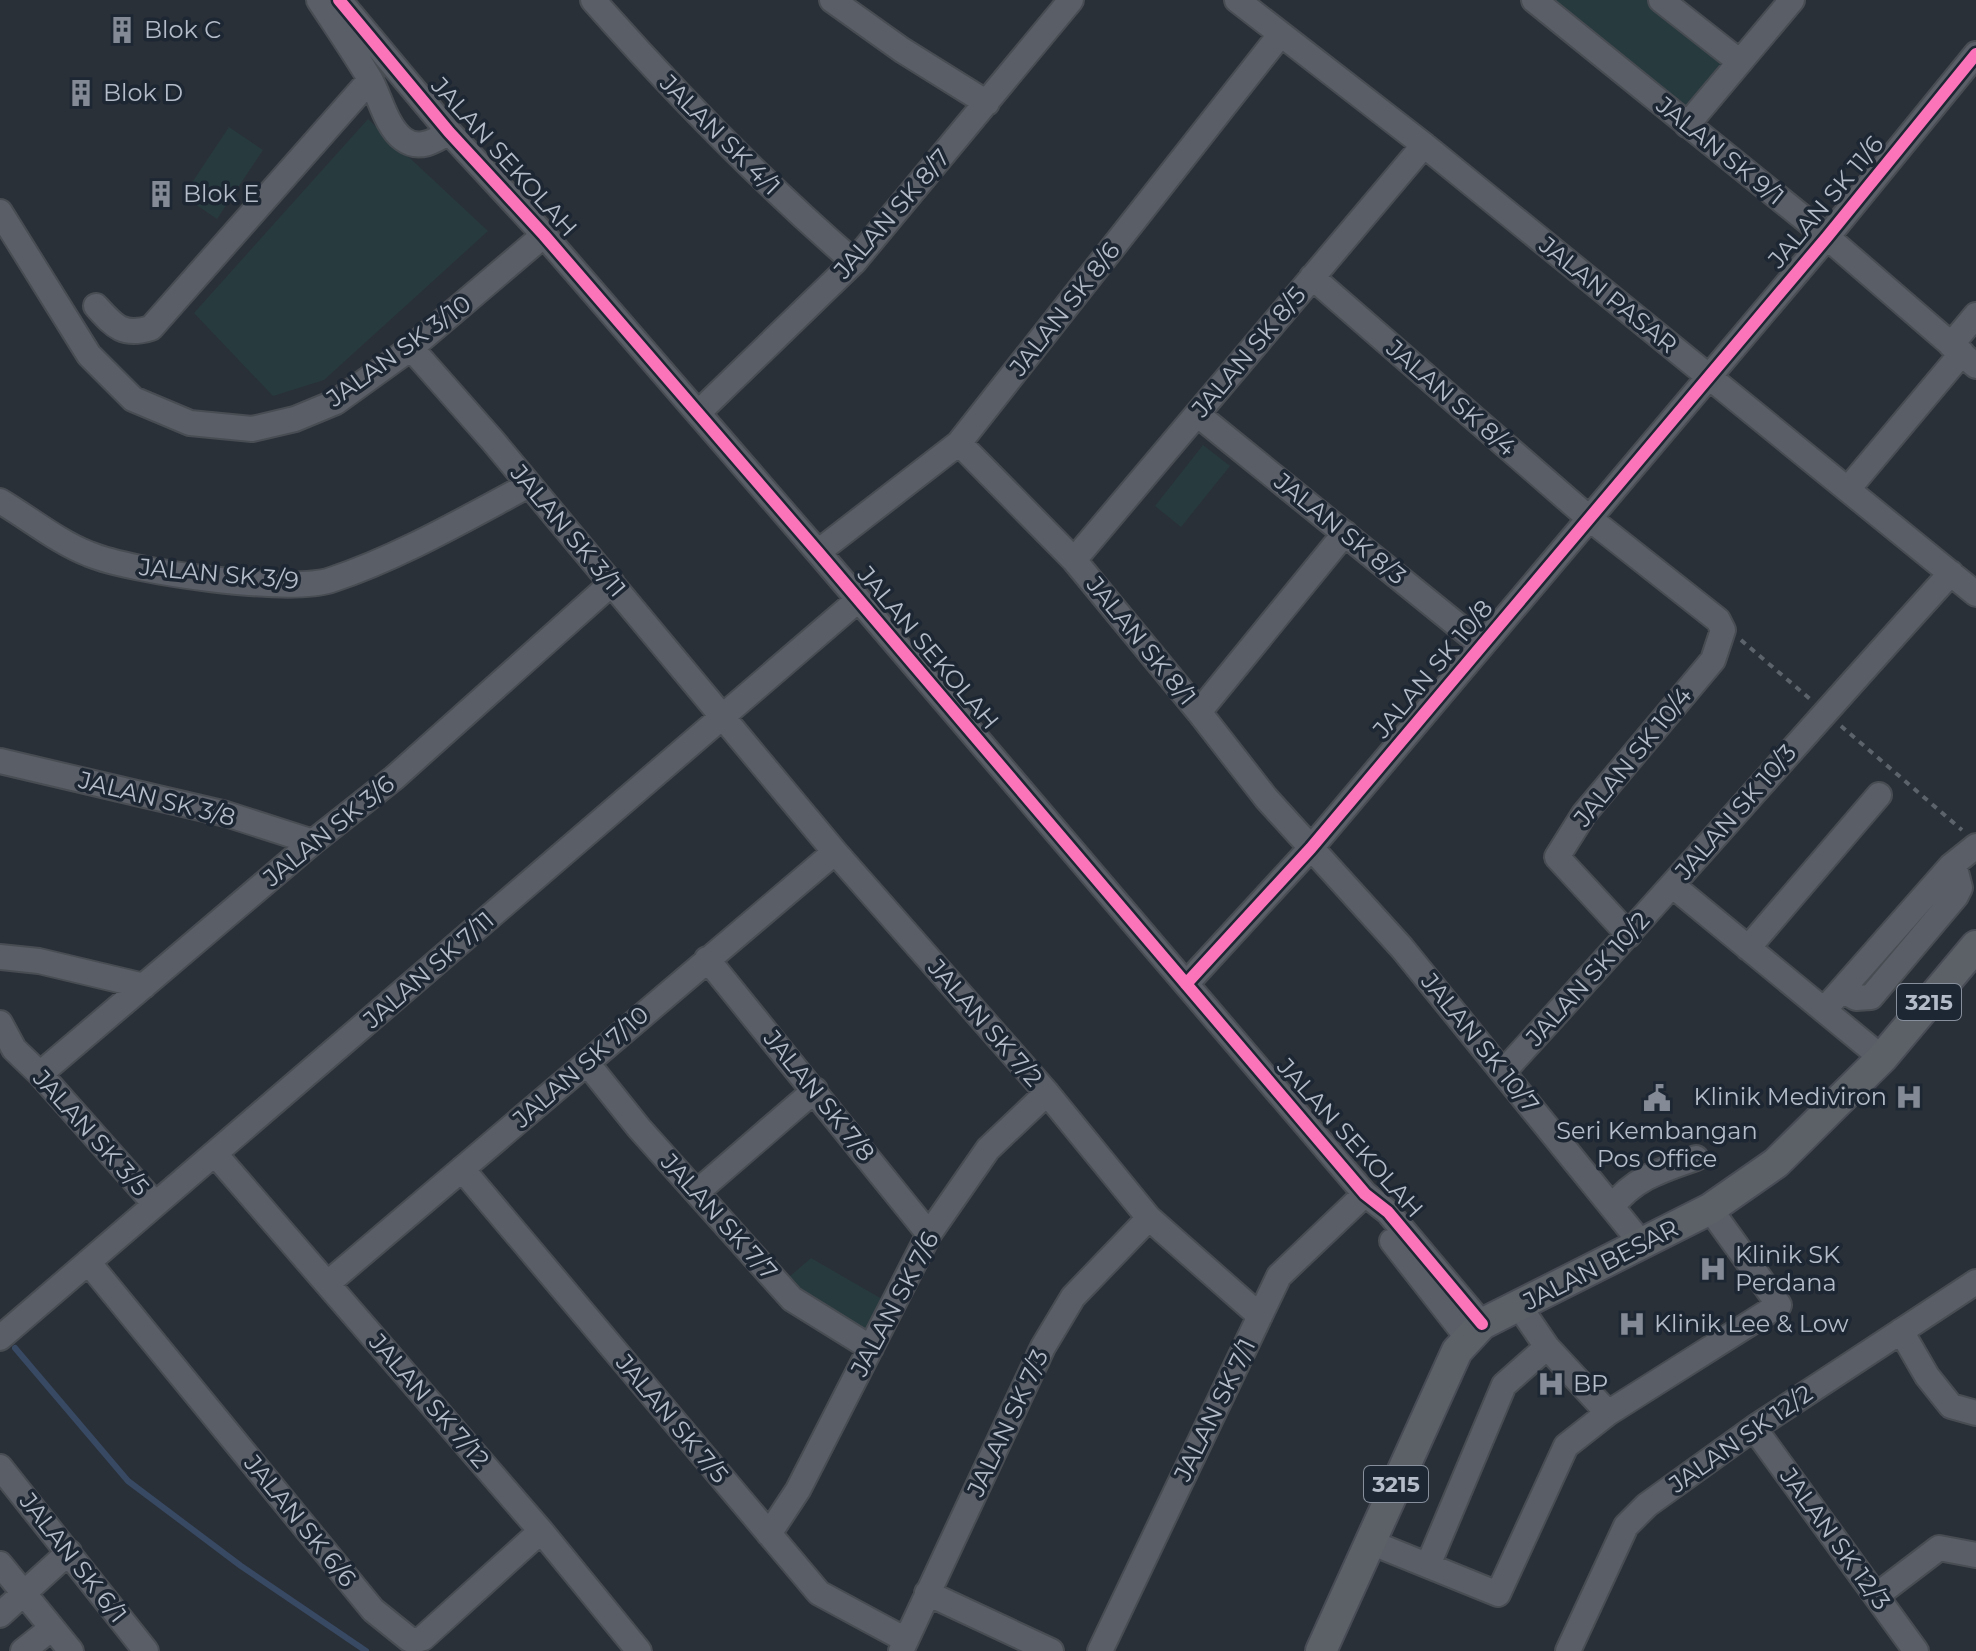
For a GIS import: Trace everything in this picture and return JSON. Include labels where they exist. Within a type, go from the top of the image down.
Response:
[{"type":"main road","name":"JALAN BESAR","points":[[1475,1331],[1710,1209],[1776,1163],[1882,1058],[1976,946]]},
{"type":"main road","name":"3215","points":[[1321,1651],[1457,1351],[1475,1331]]},
{"type":"street","points":[[319,0],[403,139],[417,145],[430,144],[449,132]]},
{"type":"street","name":"JALAN SEKOLAH","points":[[339,0],[449,132],[544,235],[818,552],[1365,1194],[1376,1221],[1475,1331]]},
{"type":"street","name":"JALAN SK 4/1","points":[[593,0],[667,84],[792,209],[854,262]]},
{"type":"street","points":[[832,0],[902,50],[987,103]]},
{"type":"street","name":"JALAN SK 8/7","points":[[698,413],[854,262],[1071,0]]},
{"type":"street","name":"JALAN PASAR","points":[[1237,0],[1424,145],[1968,584]]},
{"type":"street","name":"JALAN SK 9/1","points":[[1534,0],[1827,237],[1963,355]]},
{"type":"street","points":[[1661,0],[1740,62]]},
{"type":"street","points":[[1687,125],[1792,0]]},
{"type":"street","name":"JALAN SK 8/6","points":[[818,552],[959,443],[1280,35]]},
{"type":"street","name":"JALAN SK 11/6","points":[[1707,375],[1827,237],[1976,54]]},
{"type":"street","points":[[96,306],[123,331],[137,332],[151,328],[370,80]]},
{"type":"street","name":"JALAN SK 8/5","points":[[1074,560],[1424,145]]},
{"type":"street","name":"JALAN SK 3/10","points":[[0,212],[89,355],[133,399],[190,423],[252,429],[295,419],[336,402],[411,348],[544,235]]},
{"type":"street","name":"JALAN SK 8/4","points":[[1312,277],[1590,519],[1718,620]]},
{"type":"street","points":[[1848,489],[1963,355],[1976,315]]},
{"type":"street","name":"JALAN SK 3/11","points":[[411,348],[722,717]]},
{"type":"street","name":"JALAN SK 10/8","points":[[1186,984],[1311,848],[1590,519],[1707,375]]},
{"type":"street","name":"JALAN SK 8/3","points":[[1197,414],[1482,645]]},
{"type":"street","name":"JALAN SK 8/1","points":[[959,443],[1074,560],[1266,798],[1311,848]]},
{"type":"street","name":"JALAN SK 3/9","points":[[0,501],[85,553],[111,563],[246,582],[306,584],[329,581],[432,537],[529,485]]},
{"type":"street","points":[[1199,712],[1345,533]]},
{"type":"street","name":"JALAN SK 3/6","points":[[40,1074],[313,842],[394,778],[612,583]]},
{"type":"street","name":"JALAN SK 10/3","points":[[1882,1058],[1672,885],[1825,712],[1968,584]]},
{"type":"street","name":"JALAN SK 7/11","points":[[0,1338],[858,600]]},
{"type":"street","name":"JALAN SK 10/4","points":[[1629,935],[1557,857],[1584,814],[1713,660],[1723,630],[1718,620]]},
{"type":"street","name":"JALAN SK 7/2","points":[[722,717],[835,852],[1047,1093],[1149,1218],[1260,1316]]},
{"type":"street","name":"JALAN SK 3/8","points":[[0,761],[226,814],[313,842]]},
{"type":"street","points":[[1748,948],[1879,795]]},
{"type":"street","points":[[1824,1010],[1951,866],[1970,839]]},
{"type":"street","name":"JALAN SK 10/7","points":[[1311,848],[1402,948],[1642,1244]]},
{"type":"street","name":"JALAN SK 7/10","points":[[328,1283],[835,852]]},
{"type":"street","name":"JALAN SK 10/2","points":[[1503,1072],[1672,885]]},
{"type":"street","points":[[0,957],[99,973],[144,986]]},
{"type":"street","name":"JALAN SK 7/8","points":[[707,959],[929,1234]]},
{"type":"street","name":"JALAN SK 3/5","points":[[0,1023],[14,1049],[40,1074],[155,1204]]},
{"type":"street","name":"JALAN SK 7/7","points":[[587,1063],[639,1128],[792,1299],[871,1348]]},
{"type":"street","points":[[697,1192],[815,1090]]},
{"type":"street","name":"JALAN SK 7/6","points":[[769,1534],[798,1490],[929,1234],[988,1149],[1047,1093]]},
{"type":"street","name":"JALAN SK 7/12","points":[[215,1154],[541,1531],[639,1651]]},
{"type":"street","points":[[1612,1207],[1625,1190],[1648,1175],[1696,1158]]},
{"type":"street","name":"JALAN SK 7/5","points":[[462,1169],[819,1593],[904,1646]]},
{"type":"street","name":"JALAN SK 7/1","points":[[1100,1651],[1279,1276],[1365,1194]]},
{"type":"street","points":[[1370,1542],[1498,1594],[1566,1446],[1608,1413],[1779,1305],[1710,1209]]},
{"type":"street","name":"JALAN SK 7/3","points":[[904,1646],[1043,1347],[1073,1297],[1149,1218]]},
{"type":"street","name":"JALAN SK 6/6","points":[[88,1262],[373,1610],[409,1639],[423,1638],[541,1531]]},
{"type":"street","name":"JALAN SK 12/2","points":[[1568,1651],[1626,1526],[1647,1505],[1754,1428],[1976,1282]]},
{"type":"street","points":[[1519,1306],[1547,1347],[1608,1413]]},
{"type":"street","points":[[1901,1331],[1927,1376],[1951,1406],[1976,1413]]},
{"type":"street","points":[[1428,1565],[1504,1385],[1547,1347]]},
{"type":"street","name":"JALAN SK 12/3","points":[[1754,1428],[1916,1651]]},
{"type":"street","name":"JALAN SK 6/1","points":[[0,1467],[146,1651]]},
{"type":"street","points":[[1876,1596],[1939,1548],[1976,1555]]},
{"type":"street","points":[[0,1615],[69,1552]]},
{"type":"street","points":[[0,1564],[71,1651]]},
{"type":"street","points":[[927,1593],[1051,1651]]},
{"type":"street","points":[[23,1651],[52,1628]]},
{"type":"path","points":[[1718,620],[1970,839]]},
{"type":"green space","points":[[1547,0],[1648,0],[1725,61],[1685,110]]},
{"type":"green space","points":[[368,119],[488,231],[324,380],[273,396],[194,313]]},
{"type":"green space","points":[[229,127],[263,150],[217,219],[183,196]]},
{"type":"green space","points":[[1203,445],[1230,466],[1181,527],[1155,506]]},
{"type":"green space","points":[[811,1258],[882,1299],[868,1332],[801,1291],[789,1277]]},
{"type":"waterway","points":[[15,1348],[128,1481],[241,1566],[366,1651]]},
{"type":"cycle path","points":[[339,0],[449,132],[544,235],[818,552],[1365,1194],[1388,1212],[1482,1324]]},
{"type":"cycle path","points":[[1186,984],[1311,848],[1827,237],[1976,54]]},
{"type":"place","name":"Blok C","points":[[122,30]]},
{"type":"place","name":"Blok D","points":[[81,93]]},
{"type":"place","name":"Blok E","points":[[161,194]]},
{"type":"place","name":"Klinik Mediviron","points":[[1909,1097]]},
{"type":"place","name":"Seri Kembangan Pos Office","points":[[1657,1098]]},
{"type":"place","name":"Klinik SK Perdana","points":[[1713,1269]]},
{"type":"place","name":"Klinik Lee & Low","points":[[1632,1324]]},
{"type":"place","name":"BP","points":[[1551,1384]]}]
